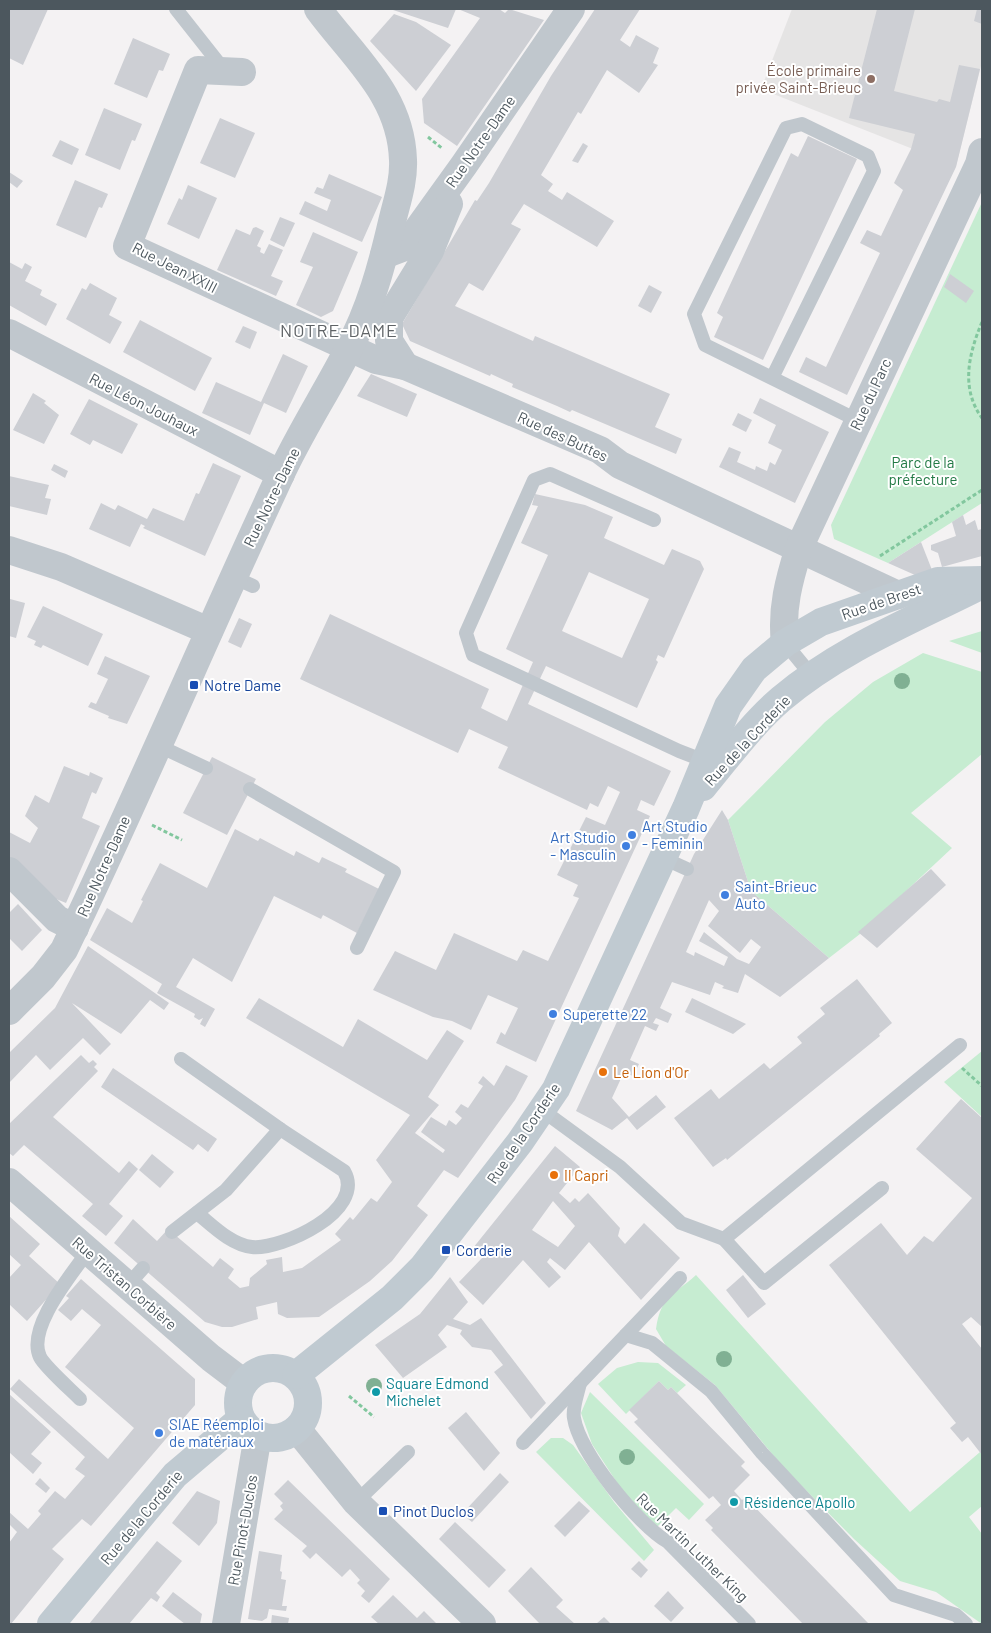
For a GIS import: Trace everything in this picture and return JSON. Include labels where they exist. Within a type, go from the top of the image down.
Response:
[{"type":"main road","name":"Rue de Brest","points":[[785,643],[821,622],[938,581],[982,580]]},
{"type":"main road","name":"Rue de Brest","points":[[812,676],[839,657],[982,585]]},
{"type":"main road","name":"Rue de la Corderie","points":[[296,1375],[392,1298],[422,1268],[488,1186],[542,1110],[556,1089],[675,864],[686,808],[728,706],[754,669],[785,643]]},
{"type":"main road","name":"Rue de la Corderie","points":[[686,808],[735,748],[780,700],[812,676]]},
{"type":"main road","points":[[280,1368],[296,1375],[307,1392],[309,1402],[303,1422],[297,1429],[290,1434],[274,1439],[249,1427],[238,1400],[244,1383],[252,1374],[262,1369],[280,1368]]},
{"type":"main road","name":"Rue de la Corderie","points":[[50,1624],[175,1474],[249,1427]]},
{"type":"street","points":[[318,9],[378,83],[395,116],[404,158],[403,177],[384,255]]},
{"type":"street","name":"Rue Notre-Dame","points":[[9,1011],[48,970],[64,950],[75,928],[209,632],[243,582],[281,474],[349,348],[369,303],[384,255],[404,247],[464,165],[571,9]]},
{"type":"street","name":"Rue Jean XXIII","points":[[234,72],[198,70],[127,246],[349,348]]},
{"type":"street","name":"Rue du Parc","points":[[785,643],[783,618],[786,593],[799,548],[857,420],[972,179],[982,152]]},
{"type":"street","points":[[405,366],[389,341],[389,318],[430,251],[464,165]]},
{"type":"street","name":"Rue Léon Jouhaux","points":[[9,333],[281,474]]},
{"type":"street","name":"Rue des Buttes","points":[[349,348],[376,360],[405,366],[600,450],[620,465],[898,595]]},
{"type":"street","points":[[9,550],[61,567],[209,632]]},
{"type":"street","points":[[9,870],[57,919],[75,928]]},
{"type":"street","name":"Rue Tristan Corbière","points":[[9,1182],[88,1251],[136,1277],[244,1383]]},
{"type":"street","name":"Rue Pinot-Duclos","points":[[226,1624],[249,1427]]},
{"type":"street","points":[[297,1429],[356,1502],[482,1624]]},
{"type":"lane","points":[[176,9],[234,72]]},
{"type":"lane","points":[[772,378],[874,171],[868,156],[802,124],[786,128],[694,314],[705,345],[857,420]]},
{"type":"lane","points":[[654,520],[550,474],[534,480],[466,633],[474,655],[705,761]]},
{"type":"lane","points":[[785,643],[812,676]]},
{"type":"lane","points":[[157,744],[206,768]]},
{"type":"lane","points":[[250,789],[394,872],[356,948]]},
{"type":"lane","points":[[724,1239],[960,1045]]},
{"type":"lane","points":[[181,1059],[280,1129],[344,1171],[348,1177],[348,1187],[338,1211],[317,1228],[270,1245],[252,1247],[232,1240],[197,1213]]},
{"type":"lane","points":[[542,1110],[620,1167],[681,1223],[724,1239],[764,1283],[882,1188]]},
{"type":"lane","points":[[172,1232],[226,1190],[280,1129]]},
{"type":"lane","points":[[80,1399],[40,1357],[37,1340],[43,1321],[88,1251]]},
{"type":"lane","points":[[523,1443],[680,1278]]},
{"type":"lane","points":[[626,1335],[652,1343],[711,1391],[762,1452],[894,1595],[956,1615],[966,1624]]},
{"type":"lane","name":"Rue Martin Luther King","points":[[580,1384],[574,1417],[585,1448],[620,1497],[653,1534],[668,1542],[749,1624]]},
{"type":"lane","points":[[356,1502],[408,1452]]},
{"type":"path","points":[[982,322],[969,360],[968,384],[982,418]]},
{"type":"path","points":[[877,558],[982,490]]},
{"type":"path","points":[[127,813],[182,840]]},
{"type":"path","points":[[350,1396],[374,1416]]},
{"type":"shaded area","name":"École primaire privée Saint-Brieuc","points":[[792,9],[982,9],[982,62],[956,166],[761,89]]},
{"type":"green space","name":"Parc de la préfecture","points":[[982,202],[982,503],[888,563],[834,539],[831,525]]},
{"type":"green space","points":[[982,631],[982,653],[949,641]]},
{"type":"green space","points":[[923,653],[982,672],[982,754],[911,813],[952,848],[860,934],[829,958],[751,891],[728,820],[825,722],[873,682]]},
{"type":"green space","points":[[982,1051],[982,1117],[944,1082]]},
{"type":"green space","points":[[696,1275],[910,1512],[980,1452],[982,1455],[982,1506],[969,1517],[982,1534],[982,1624],[936,1592],[900,1581],[854,1539],[783,1467],[715,1385],[666,1346],[656,1329],[661,1309],[669,1297]]},
{"type":"green space","points":[[638,1362],[658,1363],[686,1385],[677,1393],[671,1387],[668,1390],[659,1381],[626,1414],[598,1384],[617,1368]]},
{"type":"green space","points":[[590,1392],[704,1504],[689,1520],[676,1508],[656,1528],[623,1492],[592,1444],[581,1413]]},
{"type":"green space","points":[[551,1438],[563,1438],[573,1445],[614,1502],[654,1550],[644,1561],[536,1452]]},
{"type":"building","points":[[9,9],[48,9],[23,65],[9,58]]},
{"type":"building","points":[[390,9],[456,9],[448,28]]},
{"type":"building","points":[[458,9],[499,9],[505,13],[509,9],[544,20],[457,146],[424,123],[422,99],[480,18]]},
{"type":"building","points":[[595,9],[640,9],[620,40],[630,47],[636,35],[659,48],[653,63],[658,65],[639,93],[607,70],[581,114],[578,112],[541,175],[553,184],[548,191],[562,200],[567,192],[614,221],[597,247],[524,204],[511,224],[521,229],[483,291],[469,283],[455,306],[533,341],[535,336],[670,394],[655,427],[682,439],[676,454],[572,410],[570,412],[512,387],[513,384],[491,374],[490,376],[410,341],[402,324],[475,200],[477,201],[489,183],[551,76]]},
{"type":"building","points":[[877,9],[915,9],[894,91],[937,102],[939,99],[950,102],[959,65],[980,69],[956,167],[847,395],[799,372],[806,357],[826,367],[880,253],[860,243],[867,230],[881,236],[903,190],[894,183],[911,149],[915,134],[849,118]]},
{"type":"building","points":[[977,9],[982,9],[982,24],[974,21]]},
{"type":"building","points":[[394,14],[416,22],[451,45],[416,91],[370,41]]},
{"type":"building","points":[[133,38],[170,54],[163,71],[159,70],[147,98],[114,84]]},
{"type":"building","points":[[104,108],[142,124],[135,141],[132,140],[120,170],[85,155]]},
{"type":"building","points":[[220,118],[255,133],[235,178],[200,163]]},
{"type":"building","points":[[808,136],[857,159],[763,360],[714,337],[723,317],[717,313],[791,153],[798,157]]},
{"type":"building","points":[[60,140],[79,149],[72,165],[52,156]]},
{"type":"building","points":[[583,143],[588,146],[578,163],[572,161]]},
{"type":"building","points":[[9,172],[23,181],[17,188],[9,182]]},
{"type":"building","points":[[329,174],[382,197],[362,242],[299,214],[305,201],[327,211],[331,200],[314,193],[317,187],[323,189]]},
{"type":"building","points":[[75,180],[108,194],[102,208],[99,207],[86,238],[56,225]]},
{"type":"building","points":[[188,185],[217,198],[199,239],[167,224],[179,198],[182,200]]},
{"type":"building","points":[[280,217],[295,223],[284,247],[270,240]]},
{"type":"building","points":[[256,227],[264,231],[257,246],[261,248],[260,252],[264,254],[269,244],[283,250],[271,276],[283,281],[276,296],[217,270],[236,229],[250,235],[253,228]]},
{"type":"building","points":[[313,232],[358,252],[333,311],[321,317],[296,305],[313,267],[300,262]]},
{"type":"building","points":[[9,262],[22,269],[25,263],[32,267],[25,281],[42,290],[40,295],[57,304],[46,326],[9,305]]},
{"type":"building","points":[[950,274],[974,291],[966,303],[944,287]]},
{"type":"building","points":[[90,283],[117,298],[109,315],[122,322],[110,344],[66,319],[82,288],[86,290]]},
{"type":"building","points":[[649,285],[662,292],[651,313],[638,306]]},
{"type":"building","points":[[140,320],[212,358],[195,391],[123,352]]},
{"type":"building","points":[[243,326],[257,332],[250,349],[235,342]]},
{"type":"building","points":[[283,354],[308,366],[286,413],[264,403],[250,435],[202,413],[216,382],[261,402]]},
{"type":"building","points":[[371,374],[417,394],[407,417],[357,396]]},
{"type":"building","points":[[33,393],[46,401],[44,403],[59,415],[44,444],[13,430]]},
{"type":"building","points":[[760,398],[829,432],[795,503],[719,467],[729,447],[741,452],[737,462],[755,470],[756,466],[767,471],[770,462],[775,465],[782,450],[768,443],[776,425],[753,413]]},
{"type":"building","points":[[89,399],[138,424],[122,454],[93,440],[90,445],[70,434]]},
{"type":"building","points":[[738,413],[752,420],[746,432],[732,425]]},
{"type":"building","points":[[213,463],[241,476],[205,556],[143,528],[145,526],[141,524],[130,547],[89,529],[101,503],[115,510],[118,505],[147,519],[153,508],[184,521],[196,493],[199,494]]},
{"type":"building","points":[[54,464],[68,471],[65,478],[51,470]]},
{"type":"building","points":[[9,476],[49,485],[45,498],[51,499],[47,515],[9,506]]},
{"type":"building","points":[[535,494],[585,505],[613,517],[604,538],[664,565],[672,549],[700,561],[704,569],[664,658],[658,655],[656,660],[658,662],[637,708],[546,666],[528,704],[671,771],[654,806],[641,800],[637,810],[650,816],[536,1062],[496,1043],[501,1032],[505,1035],[518,1008],[488,995],[471,1030],[452,1021],[433,1017],[373,990],[395,951],[436,970],[454,933],[517,961],[523,950],[548,961],[579,898],[573,896],[578,885],[557,875],[586,817],[605,825],[620,792],[608,786],[598,807],[590,803],[587,810],[498,768],[508,747],[469,729],[458,753],[300,679],[330,614],[489,689],[481,708],[507,721],[533,662],[506,649],[548,555],[521,543],[538,506],[532,505]],"holes":[[[589,572],[649,599],[622,658],[562,631]]]},
{"type":"building","points":[[963,515],[966,525],[975,520],[978,530],[982,529],[982,556],[942,567],[938,553],[931,550],[931,545],[956,536],[952,522]]},
{"type":"building","points":[[921,542],[932,570],[915,575],[888,563]]},
{"type":"building","points":[[10,599],[25,603],[16,638],[9,636]]},
{"type":"building","points":[[43,606],[103,634],[88,666],[43,645],[41,648],[34,645],[36,641],[27,637]]},
{"type":"building","points":[[239,618],[252,624],[241,648],[228,642]]},
{"type":"building","points":[[105,656],[150,676],[127,724],[108,718],[109,716],[88,707],[91,702],[96,704],[108,679],[97,674]]},
{"type":"building","points":[[212,757],[256,779],[227,835],[183,813]]},
{"type":"building","points":[[64,766],[89,776],[90,772],[103,778],[96,794],[92,792],[82,818],[100,826],[66,903],[39,892],[9,861],[9,832],[30,843],[38,828],[25,816],[35,795],[49,803]]},
{"type":"building","points":[[722,810],[728,820],[751,891],[829,958],[780,997],[745,974],[738,993],[722,988],[724,986],[715,982],[710,995],[672,982],[660,1008],[672,1014],[668,1023],[656,1018],[653,1023],[659,1025],[656,1031],[645,1026],[630,1060],[639,1064],[633,1076],[624,1072],[612,1098],[629,1117],[656,1095],[666,1107],[637,1130],[627,1118],[612,1130],[576,1111],[694,854]],"holes":[[[709,900],[719,911],[708,926],[740,953],[751,939],[761,947],[749,964],[737,959],[704,932],[699,941],[728,957],[724,966],[695,952],[694,956],[686,952]]]},
{"type":"building","points":[[235,829],[258,841],[260,838],[294,856],[296,851],[319,863],[322,857],[347,869],[345,872],[379,889],[357,933],[323,915],[321,919],[274,896],[232,982],[193,958],[176,987],[215,1009],[205,1027],[200,1024],[203,1018],[199,1020],[194,1017],[195,1014],[157,993],[162,984],[90,940],[107,908],[132,923],[143,901],[141,900],[160,863],[207,888]]},
{"type":"building","points":[[931,869],[946,885],[877,948],[858,932]]},
{"type":"building","points":[[18,904],[42,930],[22,951],[9,938],[9,913]]},
{"type":"building","points":[[88,946],[169,1003],[164,1010],[150,1000],[121,1034],[72,1003],[111,1044],[100,1055],[83,1038],[50,1070],[36,1055],[9,1083],[9,1053],[55,1008]]},
{"type":"building","points":[[857,979],[892,1023],[879,1034],[880,1036],[727,1160],[726,1158],[713,1167],[674,1118],[711,1089],[719,1099],[764,1063],[770,1069],[802,1043],[797,1037],[825,1014],[820,1008]]},
{"type":"building","points":[[259,998],[343,1047],[358,1019],[427,1060],[447,1030],[464,1041],[428,1097],[439,1105],[415,1133],[443,1153],[445,1150],[421,1132],[431,1117],[446,1126],[449,1120],[456,1125],[462,1118],[455,1112],[461,1104],[468,1108],[483,1086],[478,1083],[483,1076],[494,1086],[506,1065],[528,1076],[515,1100],[458,1178],[444,1170],[417,1206],[428,1215],[392,1261],[370,1281],[319,1317],[287,1318],[278,1314],[277,1302],[256,1307],[258,1319],[232,1327],[222,1327],[205,1322],[114,1243],[133,1219],[157,1241],[168,1229],[213,1267],[220,1258],[234,1269],[228,1278],[240,1288],[249,1286],[250,1278],[267,1264],[266,1260],[282,1257],[283,1272],[302,1268],[341,1240],[335,1234],[350,1217],[353,1220],[371,1198],[377,1202],[392,1182],[376,1160],[410,1115],[246,1018]]},
{"type":"building","points":[[692,998],[746,1024],[733,1034],[685,1012]]},
{"type":"building","points":[[81,1055],[89,1063],[93,1060],[97,1064],[94,1067],[98,1071],[53,1117],[119,1173],[129,1161],[138,1169],[109,1204],[123,1216],[106,1236],[82,1216],[93,1204],[24,1145],[13,1156],[9,1153],[9,1124]]},
{"type":"building","points":[[113,1068],[217,1139],[208,1152],[198,1144],[193,1150],[101,1087]]},
{"type":"building","points":[[961,1099],[982,1118],[982,1327],[971,1317],[962,1324],[982,1349],[982,1455],[968,1437],[962,1442],[950,1428],[956,1423],[829,1265],[881,1223],[907,1255],[924,1236],[933,1242],[972,1198],[916,1149]]},
{"type":"building","points":[[555,1146],[580,1167],[559,1193],[570,1203],[575,1198],[579,1202],[588,1193],[620,1228],[618,1236],[625,1244],[644,1223],[680,1258],[641,1300],[589,1242],[565,1270],[550,1258],[547,1262],[561,1277],[549,1288],[523,1260],[483,1305],[459,1282],[483,1257],[473,1248]],"holes":[[[553,1201],[575,1226],[558,1247],[532,1230]]]},
{"type":"building","points":[[152,1154],[174,1172],[160,1188],[139,1170]]},
{"type":"building","points":[[9,1216],[40,1244],[29,1256],[60,1284],[27,1321],[9,1304],[9,1278],[21,1265],[9,1254]]},
{"type":"building","points":[[743,1275],[766,1304],[748,1318],[726,1290]]},
{"type":"building","points":[[450,1277],[468,1302],[453,1319],[470,1325],[481,1318],[546,1403],[531,1419],[494,1372],[503,1365],[491,1350],[472,1347],[460,1334],[462,1330],[447,1325],[438,1335],[447,1347],[403,1378],[375,1345],[420,1314]]},
{"type":"building","points":[[81,1279],[195,1379],[195,1405],[91,1526],[82,1519],[52,1549],[64,1559],[11,1624],[9,1624],[9,1543],[17,1532],[9,1524],[9,1512],[28,1529],[41,1514],[38,1511],[55,1491],[65,1499],[85,1476],[75,1469],[85,1457],[10,1389],[19,1379],[108,1459],[134,1428],[65,1367],[101,1325],[82,1309],[71,1321],[58,1310],[69,1298],[66,1296]]},
{"type":"building","name":"Résidence Apollo","points":[[659,1381],[668,1390],[671,1387],[745,1462],[741,1466],[750,1475],[734,1491],[742,1500],[745,1497],[869,1624],[803,1624],[711,1530],[713,1528],[705,1520],[721,1505],[713,1496],[709,1499],[634,1422],[638,1419],[629,1410]]},
{"type":"building","points":[[9,1394],[51,1432],[31,1454],[42,1463],[33,1474],[9,1452]]},
{"type":"building","points":[[466,1412],[500,1453],[484,1471],[448,1428]]},
{"type":"building","points":[[500,1473],[509,1482],[472,1522],[462,1514]]},
{"type":"building","points":[[40,1478],[50,1488],[46,1493],[35,1484]]},
{"type":"building","points":[[288,1480],[390,1579],[369,1603],[361,1596],[365,1591],[357,1583],[360,1580],[350,1569],[342,1577],[316,1553],[310,1559],[302,1551],[307,1546],[274,1519],[283,1510],[280,1506],[283,1503],[274,1494]]},
{"type":"building","points":[[197,1491],[220,1501],[217,1523],[199,1546],[172,1523]]},
{"type":"building","points":[[579,1501],[590,1511],[565,1537],[554,1526]]},
{"type":"building","points":[[455,1522],[506,1570],[489,1588],[439,1539]]},
{"type":"building","points":[[157,1541],[182,1561],[156,1593],[160,1597],[157,1602],[151,1598],[129,1624],[89,1624]]},
{"type":"building","points":[[259,1551],[282,1555],[281,1579],[286,1580],[282,1606],[287,1606],[286,1611],[269,1609],[267,1618],[262,1621],[248,1619]]},
{"type":"building","points":[[639,1561],[648,1570],[641,1578],[631,1569]]},
{"type":"building","points":[[531,1567],[563,1600],[556,1607],[575,1624],[540,1624],[508,1591]]},
{"type":"building","points":[[668,1591],[684,1608],[671,1622],[654,1606]]},
{"type":"building","points":[[173,1592],[202,1614],[200,1624],[185,1624],[162,1606]]},
{"type":"building","points":[[393,1595],[417,1618],[424,1611],[437,1624],[379,1624],[371,1617]]},
{"type":"building","points":[[272,1615],[289,1618],[288,1624],[271,1624]]},
{"type":"building","points":[[604,1617],[611,1624],[596,1624]]},
{"type":"place","name":"École primaire privée Saint-Brieuc","points":[[871,79]]},
{"type":"place","name":"Notre Dame","points":[[194,685]]},
{"type":"place","name":"Art Studio - Feminin","points":[[632,835]]},
{"type":"place","name":"Art Studio - Masculin","points":[[626,846]]},
{"type":"place","name":"Saint-Brieuc Auto","points":[[725,895]]},
{"type":"place","name":"Superette 22","points":[[553,1014]]},
{"type":"place","name":"Le Lion d'Or","points":[[603,1072]]},
{"type":"place","name":"Il Capri","points":[[554,1175]]},
{"type":"place","name":"Corderie","points":[[446,1250]]},
{"type":"place","name":"Square Edmond Michelet","points":[[376,1392]]},
{"type":"place","name":"SIAE Réemploi de matériaux","points":[[159,1433]]},
{"type":"place","name":"Résidence Apollo","points":[[734,1502]]},
{"type":"place","name":"Pinot Duclos","points":[[383,1511]]},
{"type":"district","name":"NOTRE-DAME","points":[[339,330]]}]
